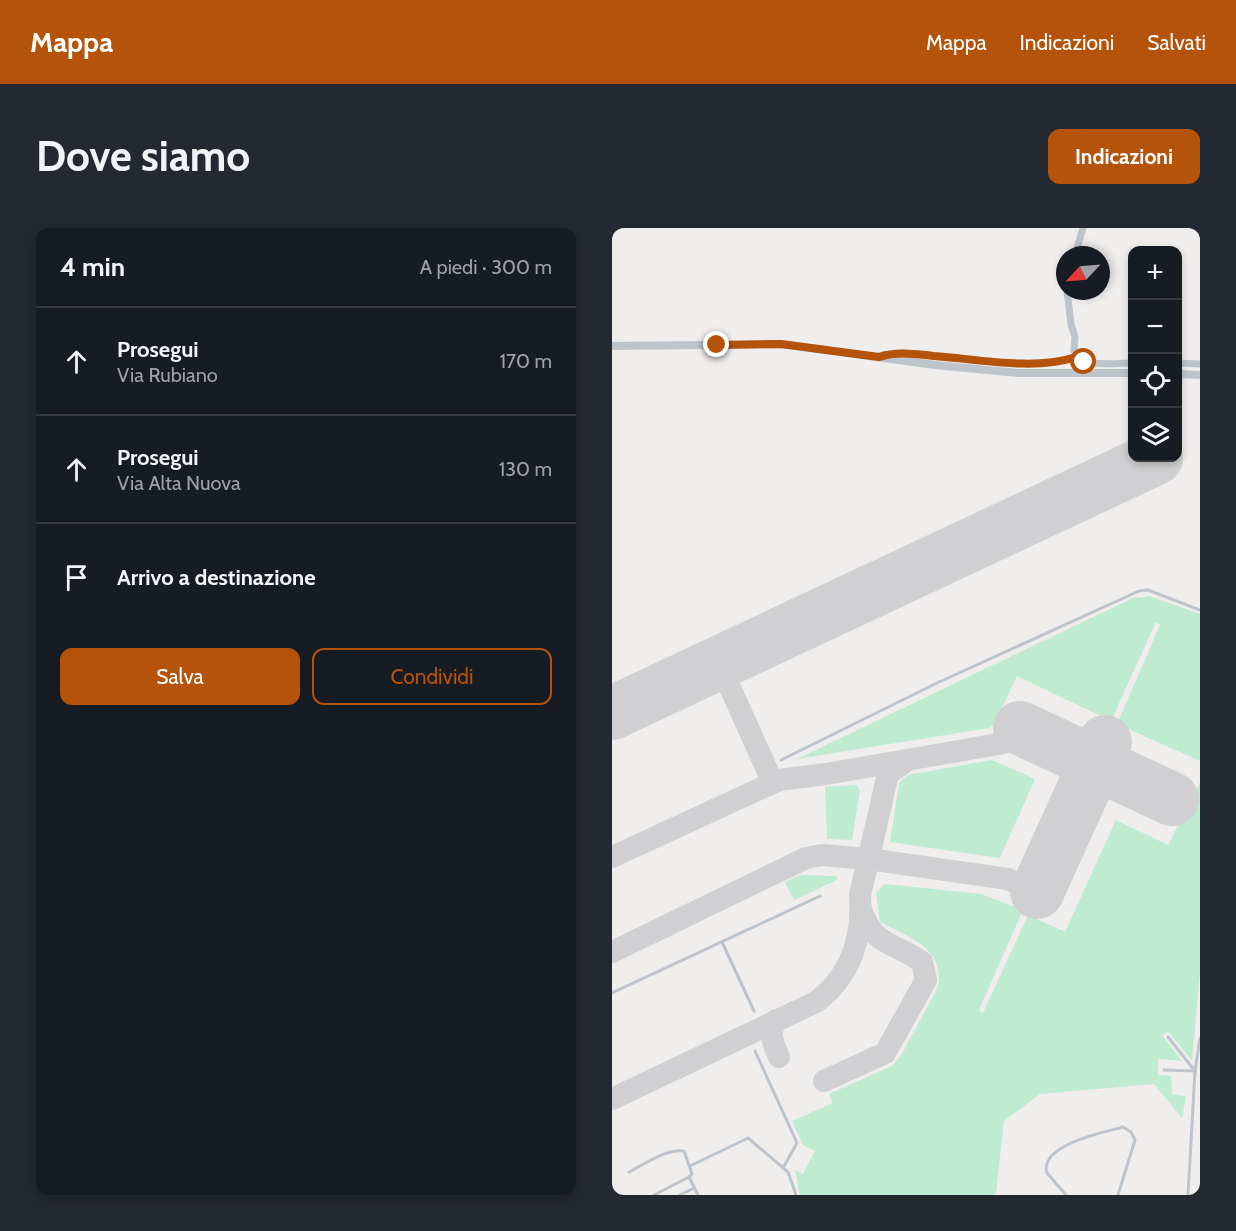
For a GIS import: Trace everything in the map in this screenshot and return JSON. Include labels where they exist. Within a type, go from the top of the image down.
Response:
[{"type":"street","points":[[1078,246],[1083,228]]},
{"type":"street","points":[[1068,300],[1076,357]]},
{"type":"street","points":[[612,346],[781,344],[934,365],[1018,373],[1128,373]]},
{"type":"street","points":[[879,357],[907,353],[1018,363],[1060,362],[1076,357],[1084,362],[1128,363]]},
{"type":"street","points":[[1182,363],[1200,364]]},
{"type":"street","points":[[1182,374],[1200,375]]},
{"type":"lane","points":[[781,760],[937,683],[1139,591],[1148,590],[1200,610]]},
{"type":"lane","points":[[612,993],[820,896]]},
{"type":"lane","points":[[722,942],[754,1011]]},
{"type":"lane","points":[[1168,1036],[1195,1071]]},
{"type":"lane","points":[[1188,1195],[1195,1071],[1200,1038]]},
{"type":"lane","points":[[755,1051],[797,1143],[783,1168]]},
{"type":"lane","points":[[1164,1070],[1195,1071]]},
{"type":"lane","points":[[1066,1195],[1047,1173],[1048,1161],[1070,1142],[1123,1127],[1128,1129],[1135,1140],[1118,1195]]},
{"type":"lane","points":[[690,1166],[748,1138],[788,1172],[796,1195]]},
{"type":"lane","points":[[629,1172],[677,1150],[684,1151],[692,1174],[689,1178],[654,1195]]},
{"type":"lane","points":[[689,1178],[698,1195]]},
{"type":"lane","points":[[680,1195],[695,1188]]},
{"type":"green space","points":[[1149,596],[1200,614],[1200,761],[1117,724],[1160,625],[1156,622],[1111,721],[1017,676],[994,725],[989,728],[797,759],[1133,598]]},
{"type":"green space","points":[[992,760],[1035,779],[1000,858],[890,842],[899,783],[908,775]]},
{"type":"green space","points":[[1200,783],[1200,972],[1192,1061],[1168,1031],[1162,1035],[1182,1061],[1158,1059],[1158,1075],[1171,1076],[1172,1094],[1186,1096],[1182,1118],[1154,1084],[1040,1094],[1004,1121],[996,1193],[993,1195],[800,1195],[795,1170],[803,1174],[815,1151],[803,1145],[792,1121],[833,1103],[829,1094],[892,1066],[902,1054],[937,989],[939,975],[937,964],[931,954],[913,939],[880,922],[876,893],[885,884],[981,894],[1023,910],[979,1010],[983,1013],[1028,915],[1065,932],[1116,820],[1168,845]]},
{"type":"green space","points":[[856,785],[860,790],[852,840],[827,839],[825,787]]},
{"type":"green space","points":[[801,875],[836,876],[838,878],[794,900],[785,882]]},
{"type":"taxiway","points":[[719,663],[773,783]]},
{"type":"taxiway","points":[[612,857],[779,780],[1004,743],[1020,728]]},
{"type":"taxiway","points":[[612,1099],[816,1002],[828,992],[846,968],[857,940],[860,895],[888,774],[908,760]]},
{"type":"taxiway","points":[[612,952],[806,858],[822,855],[868,859],[1008,879],[1037,892]]},
{"type":"taxiway","points":[[824,1081],[885,1053],[926,980],[922,962],[879,938],[872,931],[862,911]]},
{"type":"taxiway","points":[[776,1020],[772,1034],[779,1057]]},
{"type":"runway","points":[[612,713],[1147,462]]},
{"type":"runway","points":[[1020,728],[1172,799]]},
{"type":"runway","points":[[1037,892],[1105,742]]},
{"type":"route","points":[[717,345],[781,344],[879,357],[907,353],[1018,363],[1060,362],[1076,357],[1084,362]]}]
